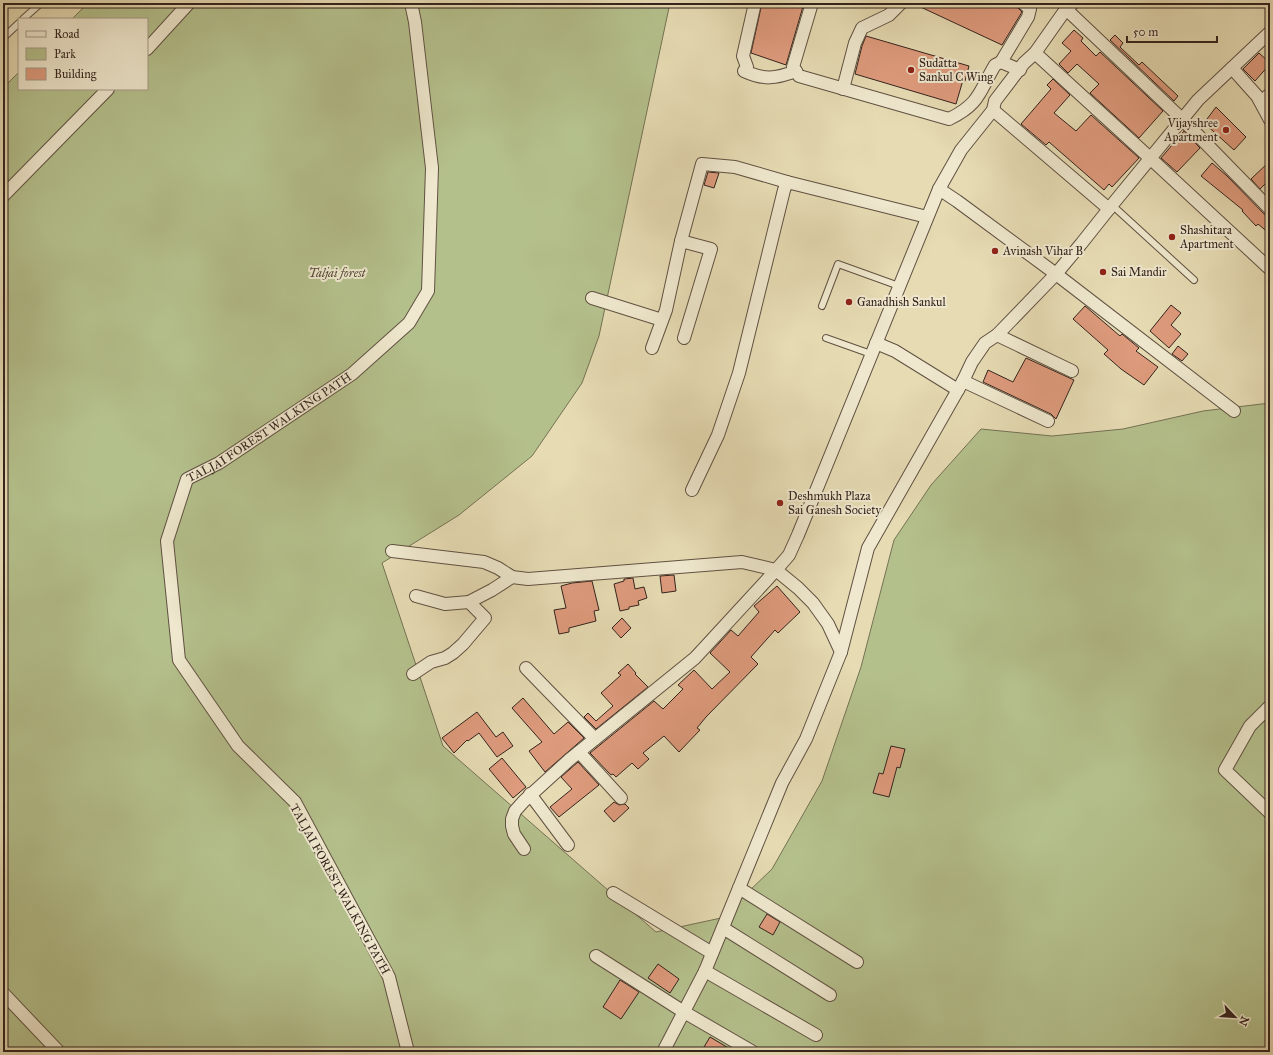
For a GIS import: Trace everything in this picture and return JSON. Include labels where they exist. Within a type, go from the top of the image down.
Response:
[{"type":"street","points":[[148,48],[189,3]]},
{"type":"street","name":"TALJAI FOREST WALKING PATH","points":[[408,1052],[389,977],[295,802],[238,746],[179,660],[167,541],[187,479],[219,463],[352,374],[409,323],[428,291],[432,168],[415,22],[411,3]]},
{"type":"street","points":[[755,3],[743,56],[747,67],[744,71],[756,77],[770,78],[783,76],[796,71]]},
{"type":"street","points":[[812,3],[793,67],[799,76],[949,119],[962,113],[972,105],[981,93],[995,65],[1001,62],[1028,17],[1030,9],[1023,3]]},
{"type":"street","points":[[843,89],[857,38],[862,28],[889,15],[901,3]]},
{"type":"street","points":[[1110,207],[1001,117],[995,101],[1024,63],[1041,59],[1070,6],[1270,209]]},
{"type":"street","points":[[665,1051],[705,971],[782,783],[806,739],[841,652],[868,548],[972,362],[985,343],[997,335],[1056,274],[1198,100],[1270,32]]},
{"type":"street","points":[[1041,59],[1270,270]]},
{"type":"street","points":[[1001,62],[1020,70]]},
{"type":"street","points":[[1232,68],[1266,98],[1270,120]]},
{"type":"street","points":[[3,196],[107,90]]},
{"type":"street","points":[[524,849],[514,834],[512,819],[516,811],[530,794],[579,752],[695,658],[789,554],[871,354],[885,346],[899,286],[927,217],[948,195],[961,150],[1001,117]]},
{"type":"street","points":[[652,348],[662,320],[702,164],[735,167],[787,182],[927,217]]},
{"type":"street","points":[[692,490],[718,435],[739,373],[787,182]]},
{"type":"street","points":[[948,195],[1056,274],[1234,411]]},
{"type":"street","points":[[682,240],[711,249],[684,338]]},
{"type":"street","points":[[592,298],[662,320]]},
{"type":"street","points":[[997,335],[1072,370]]},
{"type":"street","points":[[885,346],[960,385],[1048,421]]},
{"type":"street","points":[[392,551],[484,562],[498,568],[512,577],[528,579],[742,562],[776,570],[798,588],[813,603],[828,624],[841,652]]},
{"type":"street","points":[[416,596],[445,604],[469,602],[512,577]]},
{"type":"street","points":[[413,674],[431,662],[445,658],[453,653],[464,644],[485,618],[469,602]]},
{"type":"street","points":[[526,668],[595,739]]},
{"type":"street","points":[[1270,706],[1250,726],[1226,770],[1270,813]]},
{"type":"street","points":[[579,752],[621,798]]},
{"type":"street","points":[[530,794],[568,845]]},
{"type":"street","points":[[739,888],[857,962]]},
{"type":"street","points":[[613,893],[712,953]]},
{"type":"street","points":[[723,928],[830,995]]},
{"type":"street","points":[[596,956],[684,1012],[753,1052]]},
{"type":"street","points":[[705,971],[816,1035]]},
{"type":"street","points":[[3,993],[59,1052]]},
{"type":"lane","points":[[24,18],[41,3]]},
{"type":"lane","points":[[3,38],[18,24]]},
{"type":"lane","points":[[1110,207],[1194,280]]},
{"type":"lane","points":[[822,306],[838,264],[899,286]]},
{"type":"lane","points":[[826,338],[871,354]]},
{"type":"green space","name":"Taljai forest","points":[[88,3],[670,3],[599,336],[582,383],[532,456],[459,515],[382,563],[443,746],[656,932],[721,918],[772,869],[822,781],[861,667],[894,540],[931,485],[981,429],[1052,436],[1123,429],[1203,411],[1270,403],[1270,1052],[3,1052],[3,88],[18,73],[18,90],[148,90],[148,18],[73,18]]},
{"type":"building","points":[[762,3],[804,3],[786,65],[751,53]]},
{"type":"building","name":"Sudatta Sankul C Wing","points":[[912,3],[1007,3],[1018,8],[1022,12],[1002,45]]},
{"type":"building","points":[[1074,30],[1083,38],[1081,41],[1096,56],[1100,52],[1163,111],[1139,138],[1090,93],[1099,84],[1077,64],[1068,73],[1059,64],[1071,51],[1062,43]]},
{"type":"building","points":[[1115,35],[1123,43],[1120,47],[1139,65],[1142,62],[1178,96],[1174,101],[1110,40]]},
{"type":"building","name":"Sudatta Sankul C Wing","points":[[866,36],[969,66],[956,104],[855,74]]},
{"type":"building","points":[[1259,53],[1270,64],[1255,81],[1243,69]]},
{"type":"building","points":[[1053,79],[1070,95],[1054,113],[1076,131],[1091,115],[1139,158],[1112,187],[1109,184],[1104,190],[1049,142],[1046,145],[1021,124],[1051,89],[1047,85]]},
{"type":"building","name":"Vijayshree Apartment","points":[[1216,107],[1246,137],[1234,150],[1204,123]]},
{"type":"building","points":[[1184,131],[1200,148],[1177,172],[1161,158]]},
{"type":"building","points":[[1270,161],[1270,179],[1260,189],[1251,179]]},
{"type":"building","points":[[1212,163],[1227,176],[1270,220],[1270,234],[1258,224],[1256,226],[1242,211],[1243,210],[1201,176]]},
{"type":"building","points":[[708,172],[719,173],[714,188],[704,185]]},
{"type":"building","points":[[1171,305],[1181,313],[1171,325],[1181,334],[1169,348],[1150,331]]},
{"type":"building","points":[[1085,306],[1120,336],[1122,334],[1139,348],[1136,351],[1158,367],[1144,385],[1121,369],[1104,354],[1108,350],[1073,319]]},
{"type":"building","points":[[1178,346],[1188,354],[1182,361],[1172,354]]},
{"type":"building","points":[[1026,358],[1074,380],[1056,419],[1051,414],[983,382],[988,370],[1013,382]]},
{"type":"building","points":[[674,575],[676,591],[662,593],[660,576]]},
{"type":"building","points":[[633,578],[635,589],[644,587],[647,598],[638,601],[639,605],[620,611],[614,584],[624,581],[624,579]]},
{"type":"building","points":[[592,581],[599,610],[594,611],[596,621],[569,628],[569,632],[559,634],[554,610],[566,608],[561,586],[572,583]]},
{"type":"building","points":[[777,586],[800,612],[778,633],[775,630],[751,657],[758,664],[706,717],[697,728],[700,730],[679,752],[664,736],[643,753],[649,759],[638,769],[632,763],[616,777],[613,774],[611,775],[590,753],[654,701],[663,709],[683,689],[678,685],[694,670],[712,689],[730,672],[710,653],[731,630],[738,636],[759,612],[754,606]]},
{"type":"building","points":[[622,618],[631,628],[621,638],[612,628]]},
{"type":"building","points":[[628,664],[636,673],[635,674],[648,687],[596,729],[584,717],[588,713],[596,721],[613,706],[601,693],[621,675],[618,673]]},
{"type":"building","points":[[523,698],[554,734],[568,722],[584,738],[545,772],[529,751],[542,742],[512,708]]},
{"type":"building","points":[[477,712],[496,737],[503,732],[513,746],[497,757],[479,733],[468,741],[467,740],[454,753],[442,738]]},
{"type":"building","points":[[891,746],[905,749],[900,768],[897,767],[889,797],[873,793],[879,773],[883,774]]},
{"type":"building","points":[[502,758],[526,787],[513,798],[489,769]]},
{"type":"building","points":[[578,762],[599,785],[559,817],[550,807],[572,789],[561,777]]},
{"type":"building","points":[[614,802],[619,805],[625,804],[629,808],[614,822],[604,811]]},
{"type":"building","points":[[767,914],[780,922],[773,935],[759,927]]},
{"type":"building","points":[[658,964],[679,979],[670,993],[648,978]]},
{"type":"building","points":[[620,980],[639,992],[621,1019],[603,1007]]},
{"type":"building","points":[[710,1037],[735,1052],[701,1052]]},
{"type":"place","name":"Sudatta Sankul C Wing","points":[[911,70]]},
{"type":"place","name":"Vijayshree Apartment","points":[[1226,130]]},
{"type":"place","name":"Shashitara Apartment","points":[[1172,237]]},
{"type":"place","name":"Avinash Vihar B","points":[[995,251]]},
{"type":"place","name":"Sai Mandir","points":[[1103,272]]},
{"type":"place","name":"Ganadhish Sankul","points":[[849,302]]},
{"type":"place","name":"Deshmukh Plaza Sai Ganesh Society","points":[[780,503]]}]
